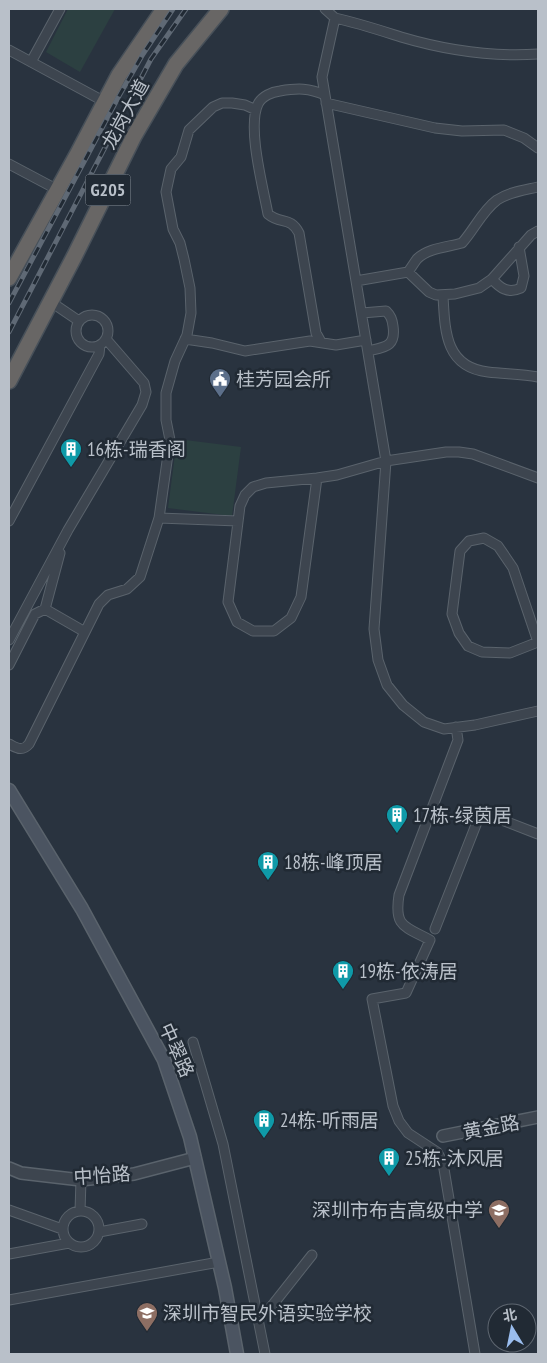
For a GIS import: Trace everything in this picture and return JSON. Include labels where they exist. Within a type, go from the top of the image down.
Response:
[{"type":"highway","name":"龙岗大道","points":[[9,278],[119,75],[164,9]]},
{"type":"highway","name":"龙岗大道","points":[[9,381],[51,302],[134,136],[176,64],[221,9]]},
{"type":"main road","name":"中翠路","points":[[9,790],[82,909],[164,1060],[190,1137],[238,1354]]},
{"type":"street","points":[[31,62],[60,9]]},
{"type":"street","points":[[325,9],[335,18],[363,24],[402,38],[442,47],[484,53],[538,54]]},
{"type":"street","points":[[335,18],[322,77],[386,461],[374,629],[378,660],[387,685],[403,705],[424,722],[444,729],[475,725],[538,711]]},
{"type":"street","points":[[9,50],[105,102]]},
{"type":"street","points":[[321,342],[316,333],[299,233],[294,225],[287,221],[274,219],[268,214],[254,132],[254,118],[262,98],[293,88],[311,89],[326,99],[435,128],[462,131],[504,130],[524,138],[538,148]]},
{"type":"street","points":[[9,744],[20,749],[25,748],[29,744],[99,604],[108,596],[127,589],[140,577],[159,518],[170,440],[166,420],[166,393],[175,361],[185,339],[191,313],[190,288],[180,243],[173,229],[166,192],[171,170],[181,157],[189,130],[213,106],[232,103],[245,105],[256,110]]},
{"type":"street","points":[[9,164],[58,190]]},
{"type":"street","points":[[356,281],[408,272],[416,260],[423,255],[462,243],[488,209],[498,200],[514,193],[538,187]]},
{"type":"street","points":[[408,272],[429,292],[436,296],[479,288],[492,279],[519,247],[538,230]]},
{"type":"street","points":[[492,279],[504,290],[515,291],[521,288],[524,276],[519,247]]},
{"type":"street","points":[[443,296],[447,335],[451,348],[458,360],[472,368],[488,372],[538,378]]},
{"type":"street","points":[[51,302],[79,321]]},
{"type":"street","points":[[362,313],[386,311],[391,316],[393,322],[394,338],[391,344],[368,351]]},
{"type":"street","points":[[9,521],[98,354],[108,331],[108,326],[101,317],[91,314],[79,321],[76,332],[80,342],[89,346],[103,342]]},
{"type":"street","points":[[185,339],[245,351],[310,341],[336,345],[366,340]]},
{"type":"street","points":[[9,640],[63,539],[142,405],[146,392],[144,383],[103,342]]},
{"type":"street","points":[[317,478],[301,597],[291,618],[274,631],[253,631],[237,622],[228,602],[240,506],[245,495],[253,487],[266,483],[337,475],[386,461],[446,452],[473,454],[538,478]]},
{"type":"street","points":[[159,518],[238,521]]},
{"type":"street","points":[[484,538],[498,546],[513,568],[538,642],[510,653],[482,652],[468,646],[459,634],[452,614],[460,551],[469,541],[484,538]]},
{"type":"street","points":[[9,665],[35,614],[45,609],[63,539]]},
{"type":"street","points":[[45,609],[86,632]]},
{"type":"street","points":[[456,727],[458,740],[399,895],[396,910],[398,919],[404,926],[430,940],[406,993],[372,999],[394,1106],[399,1121],[408,1133],[437,1152],[443,1163],[475,1354]]},
{"type":"street","points":[[435,929],[482,812],[538,834]]},
{"type":"street","points":[[193,1042],[223,1144],[265,1354]]},
{"type":"street","name":"黄金路","points":[[443,1136],[538,1117]]},
{"type":"street","name":"中怡路","points":[[9,1168],[21,1173],[81,1180],[134,1174],[195,1158]]},
{"type":"street","points":[[80,1210],[81,1180]]},
{"type":"street","points":[[9,1210],[62,1229]]},
{"type":"street","points":[[80,1210],[92,1214],[99,1226],[99,1232],[96,1239],[88,1245],[75,1246],[69,1243],[63,1235],[62,1229],[67,1217],[73,1212],[80,1210]]},
{"type":"street","points":[[99,1232],[142,1224]]},
{"type":"street","points":[[9,1254],[69,1243]]},
{"type":"street","points":[[257,1317],[267,1312],[312,1255]]},
{"type":"street","points":[[9,1300],[219,1262]]},
{"type":"green space","points":[[68,9],[115,9],[80,72],[46,52]]},
{"type":"green space","points":[[177,439],[241,447],[232,516],[168,508]]},
{"type":"railway","points":[[9,303],[119,96],[143,54],[173,9]]},
{"type":"railway","points":[[9,332],[151,59],[186,9]]},
{"type":"place","name":"桂芳园会所","points":[[220,398]]},
{"type":"place","name":"16栋-瑞香阁","points":[[71,468]]},
{"type":"place","name":"17栋-绿茵居","points":[[397,834]]},
{"type":"place","name":"18栋-峰顶居","points":[[268,881]]},
{"type":"place","name":"19栋-依涛居","points":[[343,990]]},
{"type":"place","name":"24栋-听雨居","points":[[264,1139]]},
{"type":"place","name":"25栋-沐风居","points":[[389,1177]]},
{"type":"place","name":"深圳市布吉高级中学","points":[[499,1229]]},
{"type":"place","name":"深圳市智民外语实验学校","points":[[147,1332]]}]
